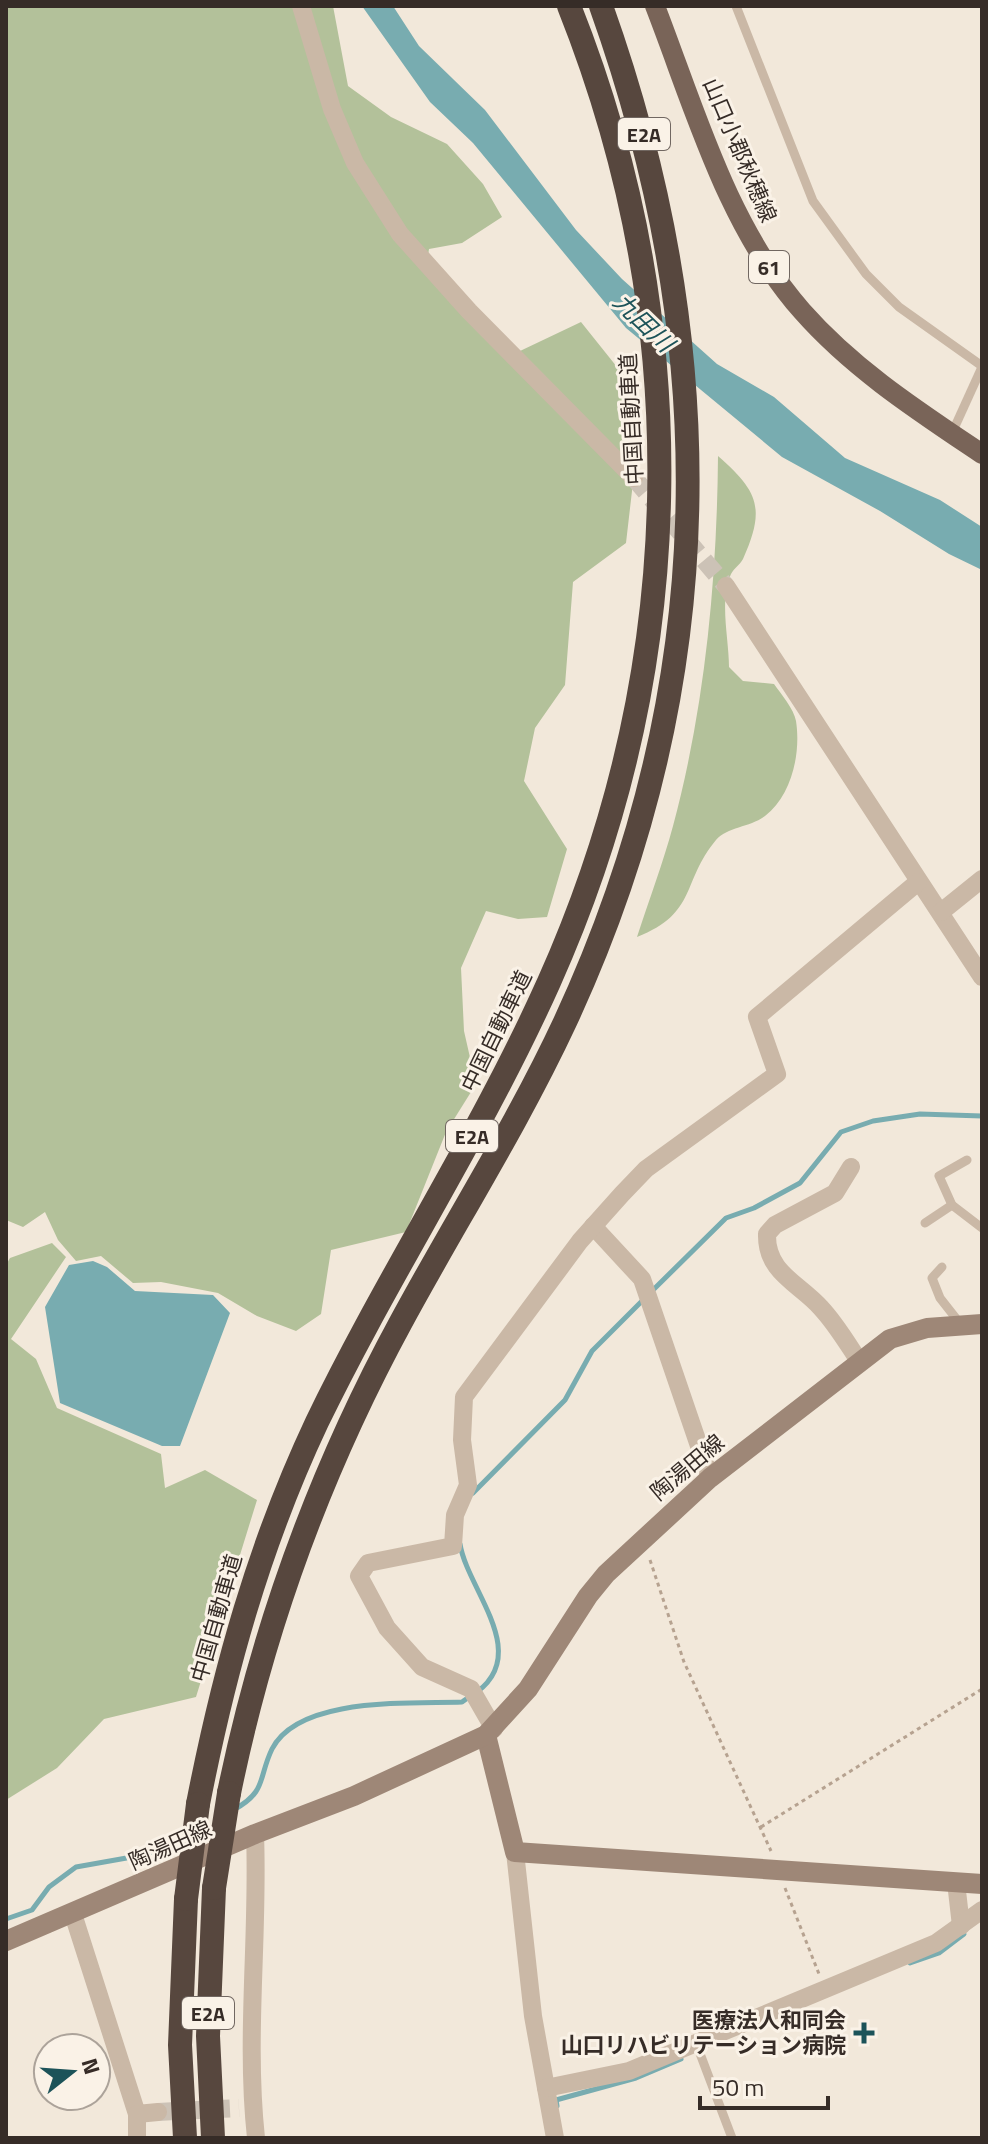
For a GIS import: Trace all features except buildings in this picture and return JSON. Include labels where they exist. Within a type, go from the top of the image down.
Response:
[{"type":"highway","name":"中国自動車道","points":[[185,2138],[180,2045],[186,1899],[198,1804],[237,1630],[287,1490],[371,1320],[490,1104],[547,987],[598,860],[634,732],[646,660],[661,508],[653,344],[637,236],[612,134],[569,6]]},
{"type":"highway","name":"E2A","points":[[213,2138],[208,2036],[214,1888],[229,1793],[265,1640],[314,1503],[399,1325],[517,1116],[566,1021],[626,870],[662,738],[685,586],[689,449],[685,375],[672,266],[647,144],[601,6]]},
{"type":"main road","name":"山口小郡秋穂線","points":[[655,6],[717,168],[763,259],[800,310],[842,352],[888,390],[982,454]]},
{"type":"main road","name":"陶湯田線","points":[[6,1941],[255,1834],[354,1796],[490,1732],[528,1689],[588,1596],[640,1539],[710,1478],[890,1339],[927,1328],[972,1325]]},
{"type":"main road","points":[[490,1732],[515,1852],[982,1884]]},
{"type":"street","points":[[301,6],[332,109],[355,163],[400,234],[469,311],[634,478]]},
{"type":"street","points":[[726,586],[761,634],[982,977]]},
{"type":"street","points":[[941,912],[982,879]]},
{"type":"street","points":[[490,1732],[474,1695],[422,1667],[387,1628],[359,1576],[368,1563],[453,1546],[455,1515],[468,1485],[462,1440],[464,1397],[593,1226],[646,1169],[777,1074],[757,1017],[918,882]]},
{"type":"street","points":[[851,1167],[835,1193],[775,1225],[767,1234],[766,1247],[776,1269],[832,1320],[859,1361]]},
{"type":"street","points":[[593,1226],[642,1279],[710,1478]]},
{"type":"street","points":[[255,1834],[257,1879],[246,2108],[256,2138]]},
{"type":"street","points":[[515,1852],[533,2016],[555,2138]]},
{"type":"street","points":[[546,2088],[629,2071],[936,1943],[975,1919],[956,1882]]},
{"type":"street","points":[[73,1914],[137,2114],[137,2138]]},
{"type":"street","points":[[137,2114],[158,2112]]},
{"type":"lane","points":[[736,6],[813,201],[866,274],[899,307],[982,366],[952,433]]},
{"type":"lane","points":[[967,1160],[939,1176],[952,1205],[982,1228]]},
{"type":"lane","points":[[925,1223],[952,1205]]},
{"type":"lane","points":[[942,1267],[932,1278],[940,1298],[972,1325]]},
{"type":"lane","points":[[696,2043],[732,2138]]},
{"type":"path","points":[[640,1539],[684,1662],[761,1827],[824,1989]]},
{"type":"path","points":[[761,1827],[982,1689]]},
{"type":"green space","points":[[6,6],[333,6],[348,86],[391,117],[447,144],[483,184],[502,217],[462,243],[429,249],[425,274],[520,351],[581,322],[629,382],[632,491],[626,543],[573,582],[565,685],[535,728],[524,781],[567,849],[547,917],[518,919],[486,911],[461,968],[464,1031],[476,1084],[446,1132],[406,1232],[331,1250],[321,1314],[296,1331],[257,1316],[218,1293],[161,1282],[133,1283],[101,1256],[76,1261],[58,1240],[45,1212],[23,1227],[6,1220]]},
{"type":"green space","points":[[718,456],[750,491],[756,513],[743,559],[732,572],[727,585],[725,608],[729,667],[743,681],[774,684],[784,697],[796,721],[796,760],[788,785],[774,807],[759,820],[726,832],[716,840],[705,855],[680,907],[656,928],[637,937],[673,826],[701,689],[712,596]]},
{"type":"green space","points":[[52,1243],[66,1257],[11,1339],[36,1359],[57,1408],[161,1454],[165,1488],[205,1470],[257,1500],[196,1697],[104,1719],[57,1768],[6,1800],[6,1265],[10,1258]]},
{"type":"water","name":"九田川","points":[[362,6],[393,6],[419,46],[485,110],[576,230],[622,279],[717,364],[774,397],[845,458],[940,500],[982,527],[982,570],[782,457],[626,328],[473,143],[430,102]]},
{"type":"water","points":[[93,1261],[107,1267],[135,1291],[213,1295],[230,1313],[180,1446],[162,1446],[60,1403],[45,1307],[69,1265]]},
{"type":"waterway","points":[[652,1291],[726,1218],[754,1208],[800,1183],[841,1132],[873,1121],[920,1114],[982,1116]]},
{"type":"waterway","points":[[473,1493],[565,1400],[592,1351],[645,1298]]},
{"type":"waterway","points":[[460,1544],[497,1639],[498,1658],[492,1676],[477,1692]]},
{"type":"waterway","points":[[235,1809],[257,1790],[272,1749],[286,1732],[306,1720],[358,1706],[462,1702],[469,1697]]},
{"type":"waterway","points":[[6,1919],[32,1910],[49,1887],[76,1867],[149,1854],[188,1835]]},
{"type":"waterway","points":[[910,1963],[939,1953],[964,1934]]},
{"type":"waterway","points":[[557,2106],[556,2100],[636,2078],[681,2059]]},
{"type":"tunnel","points":[[634,478],[726,586]]},
{"type":"tunnel","points":[[158,2112],[239,2108]]},
{"type":"place","name":"医療法人和同会 山口リハビリテーション病院","points":[[864,2033]]}]
